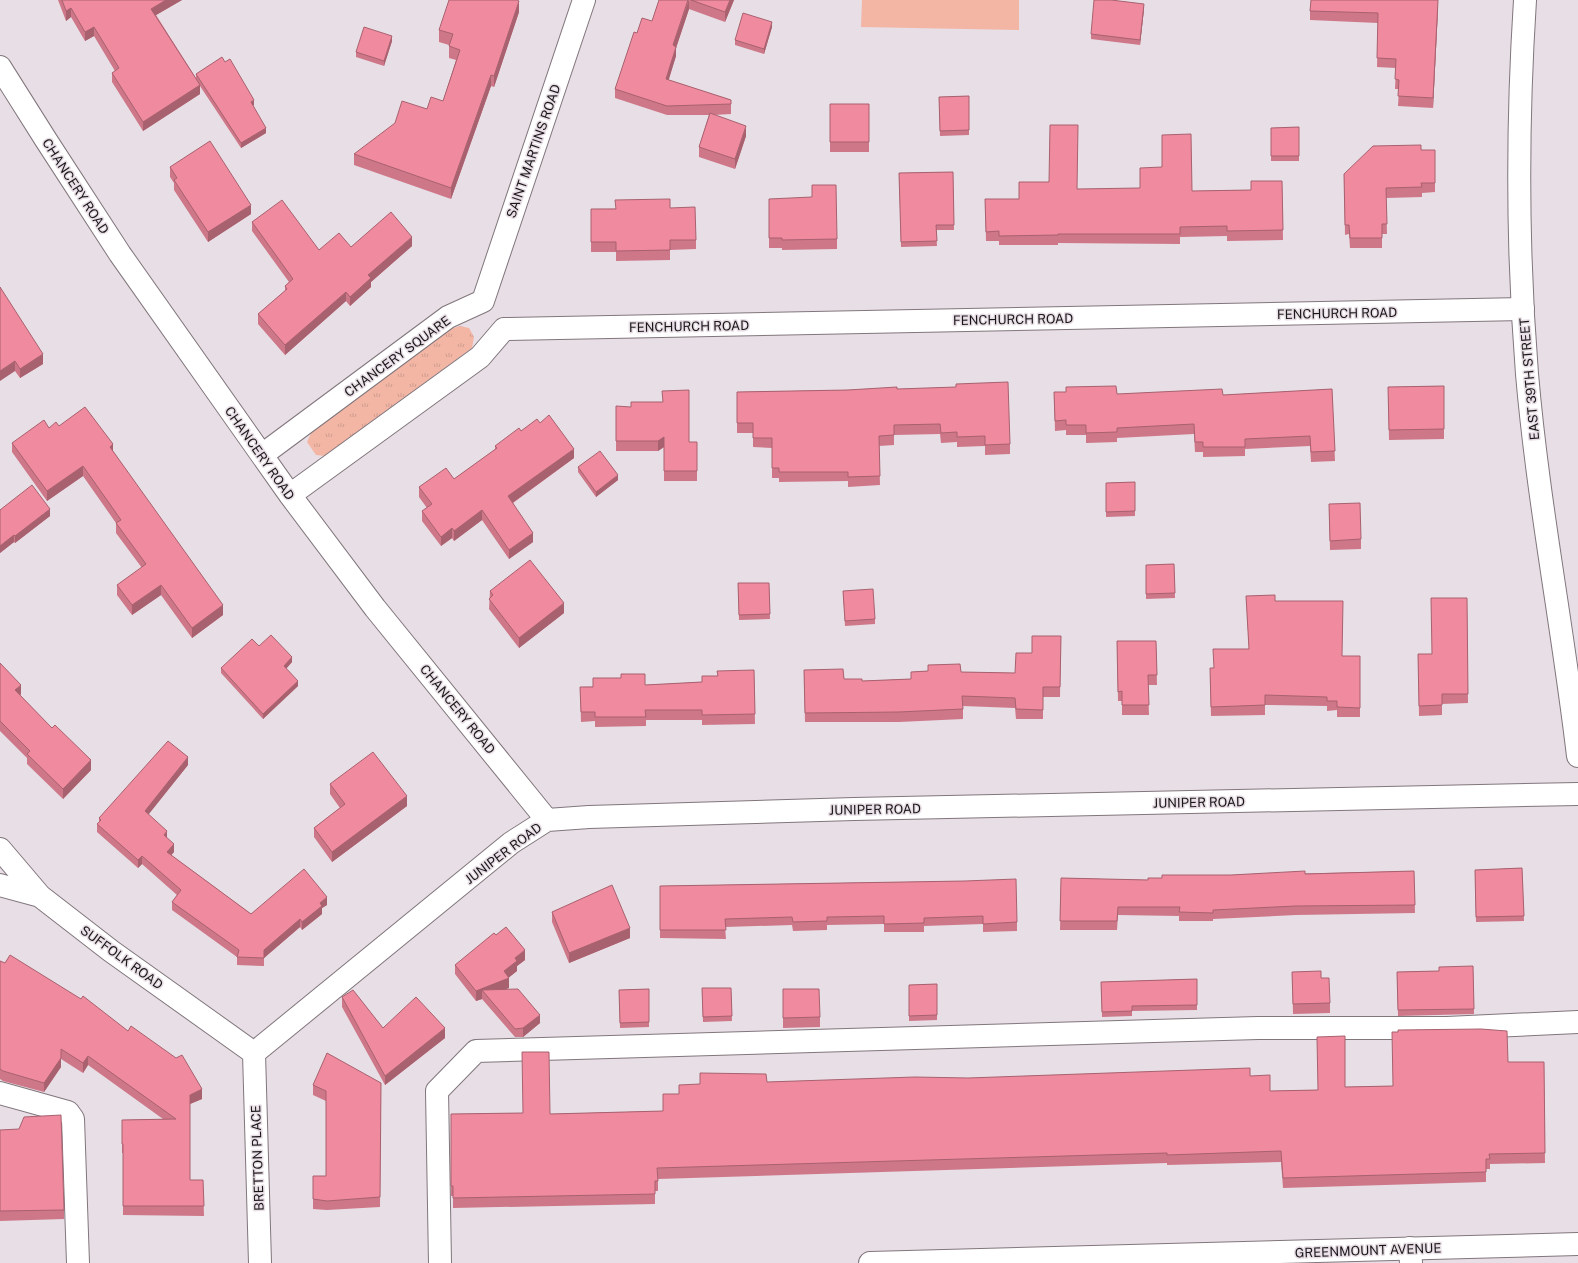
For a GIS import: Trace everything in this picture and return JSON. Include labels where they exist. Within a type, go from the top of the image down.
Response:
[{"type":"street","name":"SAINT MARTINS ROAD","points":[[483,301],[584,0]]},
{"type":"street","name":"EAST 39TH STREET","points":[[1525,0],[1520,98],[1520,259],[1523,309],[1538,472],[1578,756]]},
{"type":"street","name":"CHANCERY ROAD","points":[[0,67],[120,254],[290,495],[374,608],[547,820]]},
{"type":"street","points":[[290,495],[480,357],[504,330],[483,301]]},
{"type":"street","name":"CHANCERY SQUARE","points":[[262,455],[448,317],[483,301]]},
{"type":"street","name":"FENCHURCH ROAD","points":[[504,330],[1523,309]]},
{"type":"street","name":"JUNIPER ROAD","points":[[254,1053],[511,843],[547,820],[589,817],[870,808],[1578,794]]},
{"type":"street","name":"SUFFOLK ROAD","points":[[0,849],[40,896],[111,951],[254,1053]]},
{"type":"street","points":[[0,885],[40,896]]},
{"type":"street","points":[[440,1263],[437,1091],[476,1051],[1234,1029],[1447,1028],[1578,1022]]},
{"type":"street","name":"BRETTON PLACE","points":[[254,1053],[260,1263]]},
{"type":"street","points":[[0,1093],[68,1112],[73,1119],[78,1263]]},
{"type":"street","name":"GREENMOUNT AVENUE","points":[[870,1263],[1410,1256],[1578,1244]]},
{"type":"green space","points":[[862,0],[1019,0],[1019,30],[861,27]]},
{"type":"green space","points":[[460,326],[469,328],[474,337],[472,348],[325,456],[316,455],[307,442],[311,433],[450,329]]},
{"type":"building","points":[[62,0],[166,0],[151,9],[200,85],[143,122],[112,73],[119,68],[94,27],[85,32],[71,8],[66,11]]},
{"type":"building","points":[[449,0],[519,1],[494,76],[491,75],[451,188],[354,154],[395,123],[402,101],[427,109],[431,97],[443,101],[460,50],[449,46],[453,34],[439,30]]},
{"type":"building","points":[[659,0],[688,0],[673,45],[676,47],[666,79],[731,100],[731,104],[667,106],[615,89],[634,32],[637,33],[642,18],[652,21]]},
{"type":"building","points":[[691,0],[730,0],[725,12]]},
{"type":"building","points":[[1094,0],[1111,0],[1144,4],[1140,40],[1091,34]]},
{"type":"building","points":[[1311,0],[1438,0],[1433,98],[1398,96],[1399,80],[1395,79],[1396,59],[1377,58],[1378,13],[1310,11]]},
{"type":"building","points":[[743,13],[772,22],[764,49],[735,40]]},
{"type":"building","points":[[364,27],[392,36],[384,61],[356,52]]},
{"type":"building","points":[[222,57],[225,62],[230,59],[254,100],[251,102],[266,128],[241,143],[196,74]]},
{"type":"building","points":[[969,96],[969,130],[940,131],[939,97]]},
{"type":"building","points":[[830,104],[869,104],[869,142],[830,142]]},
{"type":"building","points":[[710,113],[746,126],[735,159],[699,147]]},
{"type":"building","points":[[1050,125],[1078,125],[1077,189],[1140,188],[1140,168],[1162,167],[1162,135],[1191,134],[1192,191],[1251,190],[1251,181],[1282,181],[1283,230],[1227,231],[1227,226],[1180,227],[1180,234],[1058,234],[999,236],[999,231],[986,232],[985,199],[1019,199],[1019,182],[1049,182]]},
{"type":"building","points":[[1299,127],[1299,156],[1271,156],[1271,128]]},
{"type":"building","points":[[210,141],[251,205],[208,232],[174,180],[177,178],[170,167]]},
{"type":"building","points":[[1421,145],[1421,150],[1435,150],[1435,183],[1421,183],[1422,187],[1386,188],[1387,224],[1382,224],[1382,238],[1350,238],[1349,225],[1345,225],[1344,174],[1373,146]]},
{"type":"building","points":[[953,172],[954,225],[936,225],[937,241],[901,242],[899,173]]},
{"type":"building","points":[[812,185],[836,185],[837,239],[782,240],[782,238],[769,238],[769,199],[812,197]]},
{"type":"building","points":[[670,199],[670,208],[695,207],[696,240],[670,240],[670,250],[616,251],[616,242],[591,242],[591,209],[616,209],[615,200]]},
{"type":"building","points":[[282,200],[319,250],[339,233],[351,247],[391,212],[412,237],[368,275],[371,278],[350,297],[346,292],[285,345],[258,314],[287,289],[285,286],[293,279],[252,222]]},
{"type":"building","points":[[0,287],[43,354],[20,369],[15,361],[0,371]]},
{"type":"building","points":[[1008,382],[1010,444],[985,445],[985,436],[957,437],[957,432],[941,433],[940,424],[894,425],[894,435],[879,436],[880,476],[848,477],[848,472],[779,472],[779,468],[772,468],[772,438],[753,438],[753,423],[737,423],[737,392],[848,390],[897,387],[897,389],[956,387],[956,384]]},
{"type":"building","points":[[1116,386],[1117,394],[1222,389],[1223,395],[1332,389],[1335,451],[1311,452],[1310,436],[1245,439],[1245,447],[1203,447],[1203,442],[1195,442],[1194,424],[1117,428],[1117,432],[1086,433],[1086,425],[1066,425],[1066,420],[1055,421],[1054,392],[1066,392],[1066,387]]},
{"type":"building","points":[[1444,386],[1444,429],[1389,430],[1388,387]]},
{"type":"building","points":[[689,390],[689,442],[697,442],[697,471],[664,471],[664,437],[658,441],[616,441],[616,406],[631,407],[631,402],[663,402],[662,391]]},
{"type":"building","points":[[85,407],[113,444],[110,447],[223,605],[192,628],[161,585],[132,605],[117,585],[146,564],[116,523],[121,520],[83,466],[47,491],[12,443],[44,420],[49,428],[56,422],[59,426]]},
{"type":"building","points":[[549,415],[574,449],[508,496],[533,533],[509,550],[482,510],[454,531],[452,528],[441,537],[422,511],[432,504],[419,487],[446,468],[454,479],[497,448],[495,446],[519,428],[521,431],[537,419],[540,423]]},
{"type":"building","points":[[600,451],[618,475],[596,492],[578,467]]},
{"type":"building","points":[[1135,482],[1135,511],[1106,512],[1106,483]]},
{"type":"building","points":[[32,485],[50,509],[0,546],[0,510]]},
{"type":"building","points":[[1360,503],[1361,539],[1330,541],[1329,504]]},
{"type":"building","points":[[530,560],[564,603],[519,638],[489,599],[493,595],[490,591]]},
{"type":"building","points":[[1174,564],[1175,593],[1146,594],[1146,565]]},
{"type":"building","points":[[738,583],[769,583],[770,614],[739,615]]},
{"type":"building","points":[[873,589],[875,619],[845,621],[843,591]]},
{"type":"building","points":[[1275,595],[1275,601],[1343,601],[1342,656],[1360,656],[1360,708],[1337,707],[1337,701],[1327,701],[1327,697],[1265,695],[1265,705],[1211,707],[1210,668],[1214,668],[1213,649],[1249,649],[1246,596]]},
{"type":"building","points":[[1431,598],[1467,598],[1468,694],[1442,694],[1442,705],[1419,706],[1418,654],[1432,654]]},
{"type":"building","points":[[271,635],[292,657],[284,666],[298,681],[263,714],[221,668],[252,639],[259,646]]},
{"type":"building","points":[[1032,636],[1061,636],[1060,687],[1043,687],[1043,710],[1016,709],[1015,698],[962,696],[963,709],[899,712],[805,713],[804,670],[843,669],[844,679],[862,679],[862,681],[911,679],[911,672],[928,671],[928,665],[960,664],[961,672],[1015,673],[1016,653],[1032,653]]},
{"type":"building","points":[[1117,641],[1156,641],[1157,675],[1148,675],[1149,705],[1122,705],[1122,691],[1118,692]]},
{"type":"building","points":[[0,663],[21,685],[15,690],[52,728],[55,725],[91,760],[63,789],[27,754],[30,751],[0,721]]},
{"type":"building","points":[[754,670],[755,714],[702,715],[702,710],[645,710],[646,717],[595,717],[595,712],[581,712],[580,687],[593,687],[593,678],[621,678],[621,674],[645,674],[645,685],[702,682],[702,676],[718,676],[717,671]]},
{"type":"building","points":[[168,741],[188,757],[145,811],[167,831],[164,835],[174,844],[167,852],[251,914],[304,869],[327,897],[320,903],[322,906],[302,922],[300,919],[264,950],[264,958],[237,957],[239,950],[172,902],[181,890],[142,856],[138,860],[97,824],[101,820],[99,818]]},
{"type":"building","points":[[373,752],[407,796],[332,852],[314,828],[345,804],[330,784]]},
{"type":"building","points":[[1522,868],[1524,916],[1476,917],[1475,870]]},
{"type":"building","points":[[1305,871],[1305,874],[1414,871],[1415,905],[1296,906],[1213,910],[1213,913],[1179,912],[1180,907],[1118,907],[1117,921],[1060,921],[1061,878],[1148,880],[1148,878],[1162,878],[1162,875],[1231,875]]},
{"type":"building","points":[[1016,879],[1017,922],[983,924],[983,916],[924,918],[924,923],[884,924],[884,916],[827,917],[827,921],[793,922],[792,917],[725,919],[726,930],[660,930],[660,886]]},
{"type":"building","points":[[612,885],[630,928],[569,953],[552,912]]},
{"type":"building","points":[[506,927],[525,950],[515,958],[517,961],[504,971],[509,978],[476,991],[455,965],[494,933],[496,935]]},
{"type":"building","points":[[10,955],[81,999],[83,996],[128,1031],[131,1026],[176,1058],[182,1055],[202,1089],[190,1095],[190,1180],[203,1180],[204,1206],[123,1206],[122,1120],[176,1119],[88,1056],[83,1063],[61,1049],[61,1058],[44,1083],[0,1069],[0,961],[5,963]]},
{"type":"building","points":[[1473,966],[1474,1009],[1398,1010],[1397,972],[1439,971],[1439,967]]},
{"type":"building","points":[[1321,971],[1321,978],[1329,978],[1330,1003],[1293,1004],[1292,972]]},
{"type":"building","points":[[1197,979],[1197,1005],[1132,1006],[1132,1011],[1102,1012],[1101,982]]},
{"type":"building","points":[[937,984],[937,1015],[909,1016],[909,985]]},
{"type":"building","points":[[702,988],[731,988],[732,1016],[703,1017]]},
{"type":"building","points":[[518,989],[540,1015],[523,1028],[515,1029],[482,990]]},
{"type":"building","points":[[649,989],[649,1022],[620,1023],[619,990]]},
{"type":"building","points":[[783,989],[819,989],[820,1017],[783,1018]]},
{"type":"building","points":[[353,990],[383,1028],[416,997],[445,1028],[385,1076],[342,997]]},
{"type":"building","points":[[1481,1029],[1507,1031],[1508,1062],[1544,1062],[1545,1153],[1489,1154],[1490,1159],[1486,1159],[1486,1172],[1283,1178],[1281,1151],[657,1168],[658,1181],[655,1181],[655,1194],[453,1198],[453,1186],[451,1186],[451,1114],[523,1113],[522,1052],[549,1052],[550,1114],[663,1111],[663,1094],[679,1094],[679,1085],[700,1084],[700,1073],[766,1074],[767,1082],[915,1077],[968,1078],[1250,1068],[1250,1076],[1270,1075],[1270,1091],[1318,1090],[1317,1037],[1345,1036],[1345,1087],[1393,1086],[1392,1032],[1398,1032],[1398,1030]]},
{"type":"building","points":[[327,1053],[381,1083],[380,1197],[327,1201],[313,1199],[313,1176],[326,1176],[326,1091],[313,1085]]},
{"type":"building","points":[[61,1115],[64,1210],[0,1211],[0,1130],[19,1129],[24,1117]]}]
